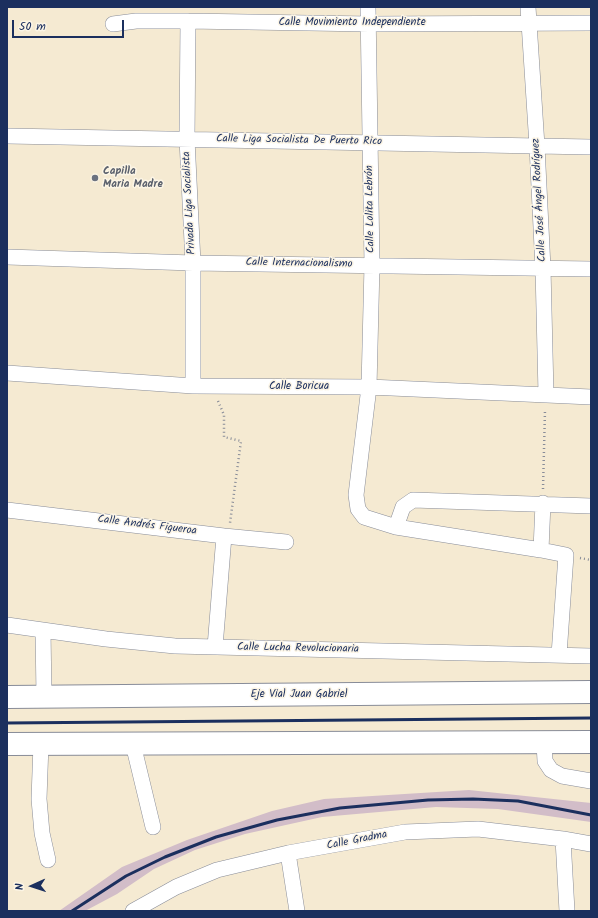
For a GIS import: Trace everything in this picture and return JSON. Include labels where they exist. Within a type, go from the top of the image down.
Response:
[{"type":"main road","name":"Eje Vial Juan Gabriel","points":[[7,697],[591,692]]},
{"type":"main road","points":[[7,744],[591,742]]},
{"type":"street","name":"Calle Lolita Lebrón","points":[[368,7],[372,265],[369,387],[356,495],[358,509],[364,517],[396,527]]},
{"type":"street","name":"Calle José Ángel Rodríguez","points":[[528,7],[543,268],[546,394]]},
{"type":"street","name":"Calle Movimiento Independiente","points":[[113,24],[136,21],[369,24],[591,23]]},
{"type":"street","name":"Privada Liga Socialista","points":[[188,21],[187,139],[193,262],[193,386]]},
{"type":"street","name":"Calle Liga Socialista De Puerto Rico","points":[[7,136],[591,147]]},
{"type":"street","name":"Calle Internacionalismo","points":[[7,257],[591,269]]},
{"type":"street","name":"Calle Boricua","points":[[7,373],[193,386],[369,387],[591,397]]},
{"type":"street","points":[[559,655],[566,555],[396,527],[403,508],[413,500],[543,503],[591,506]]},
{"type":"street","points":[[541,550],[543,503]]},
{"type":"street","name":"Calle Andrés Figueroa","points":[[7,510],[286,542]]},
{"type":"street","points":[[215,647],[224,536]]},
{"type":"street","name":"Calle Lucha Revolucionaria","points":[[7,625],[106,639],[176,646],[591,656]]},
{"type":"street","points":[[43,630],[44,696]]},
{"type":"street","points":[[544,743],[545,761],[551,770],[562,776],[591,781]]},
{"type":"street","points":[[41,744],[39,798],[42,833],[48,860]]},
{"type":"street","points":[[133,744],[153,827]]},
{"type":"street","name":"Calle Gradma","points":[[137,910],[176,887],[217,870],[288,853],[413,832],[478,829],[564,839],[591,844]]},
{"type":"street","points":[[564,839],[567,911]]},
{"type":"street","points":[[288,853],[297,911]]},
{"type":"path","points":[[212,386],[224,415],[224,438],[241,442],[232,521],[224,536]]},
{"type":"path","points":[[543,503],[546,394]]},
{"type":"shaded area","points":[[469,790],[591,803],[591,822],[498,809],[436,807],[322,817],[245,834],[195,850],[154,869],[117,894],[85,911],[59,911],[122,867],[187,840],[272,811],[324,799]]},
{"type":"railway","points":[[7,723],[591,718]]},
{"type":"railway","points":[[72,911],[126,876],[165,857],[216,837],[277,820],[340,808],[428,800],[473,799],[518,801],[591,815]]},
{"type":"place","name":"Capilla Maria Madre","points":[[95,178]]}]
